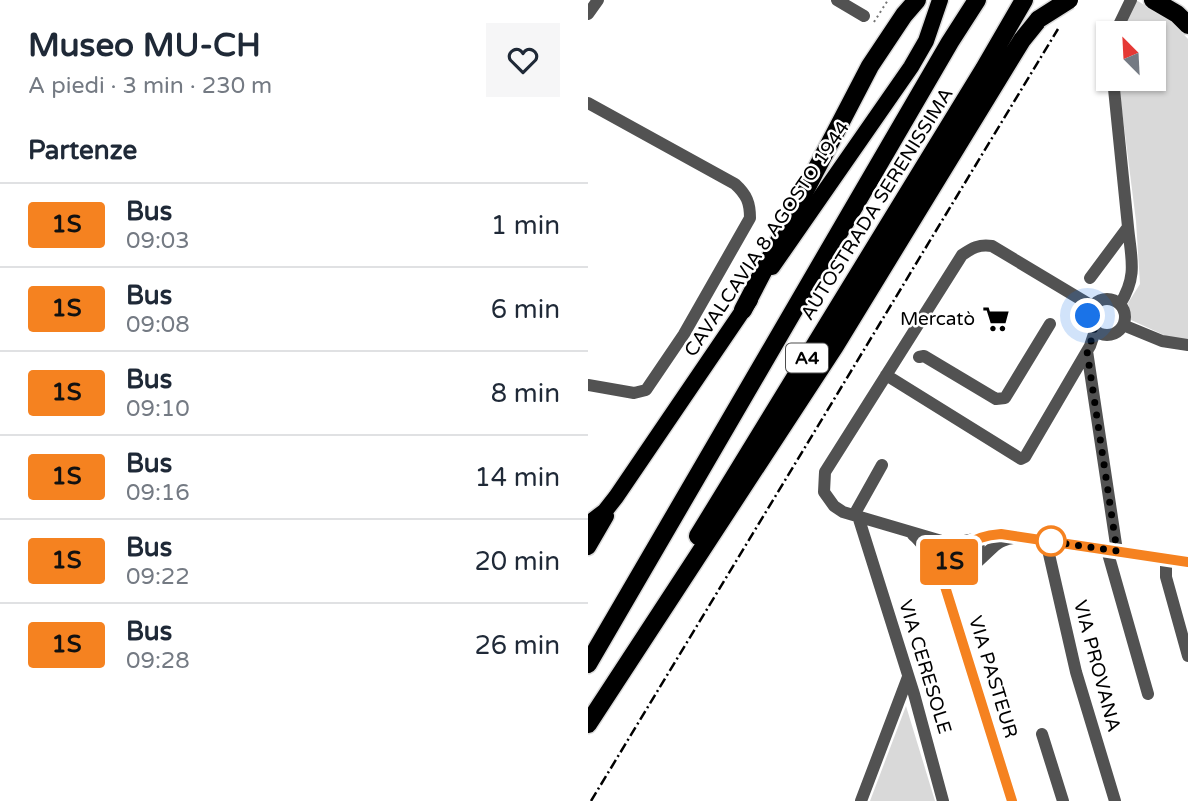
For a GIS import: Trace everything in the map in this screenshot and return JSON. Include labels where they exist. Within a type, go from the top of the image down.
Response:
[{"type":"highway","points":[[743,310],[870,66],[917,0]]},
{"type":"highway","name":"AUTOSTRADA SERENISSIMA","points":[[588,664],[977,0]]},
{"type":"highway","name":"AUTOSTRADA SERENISSIMA","points":[[588,715],[1024,0]]},
{"type":"highway","points":[[588,724],[835,345],[1022,40],[1040,19],[1069,0]]},
{"type":"highway","points":[[1153,0],[1177,14],[1188,25]]},
{"type":"main road","name":"CAVALCAVIA 8 AGOSTO 1944","points":[[588,524],[605,512],[616,497],[911,67],[926,41],[940,0]]},
{"type":"main road","name":"CAVALCAVIA 8 AGOSTO 1944","points":[[588,547],[616,497]]},
{"type":"street","points":[[588,14],[598,0]]},
{"type":"street","points":[[837,0],[864,16]]},
{"type":"street","points":[[1121,21],[1131,0]]},
{"type":"street","points":[[1114,91],[1132,278],[1121,304]]},
{"type":"street","points":[[588,103],[735,184],[745,193],[750,205],[750,218],[684,334],[646,390],[634,393],[588,385]]},
{"type":"street","points":[[1090,278],[1128,227]]},
{"type":"street","points":[[1092,306],[992,246],[984,244],[972,247],[962,255],[825,472],[824,492],[834,506],[856,515],[951,543],[1001,534],[1188,562]]},
{"type":"street","points":[[1106,298],[1121,304],[1125,314],[1123,325],[1115,333],[1099,333],[1088,316],[1092,306],[1106,298]]},
{"type":"street","points":[[919,357],[924,356],[1001,400],[1005,398],[1050,324]]},
{"type":"street","points":[[1123,325],[1162,341],[1188,345]]},
{"type":"street","points":[[886,374],[1021,458],[1026,457],[1099,333]]},
{"type":"street","points":[[1088,349],[1112,551],[1148,694]]},
{"type":"street","points":[[856,515],[882,465]]},
{"type":"street","name":"VIA CERESOLE","points":[[856,515],[868,545],[943,801]]},
{"type":"street","points":[[868,545],[871,534],[887,525]]},
{"type":"street","points":[[910,532],[925,546],[940,568],[960,573],[974,565],[1002,541],[1021,537]]},
{"type":"street","points":[[974,565],[979,552],[978,538]]},
{"type":"street","points":[[945,571],[960,549],[978,538]]},
{"type":"street","name":"VIA PROVANA","points":[[1046,541],[1076,672],[1115,801]]},
{"type":"street","points":[[1166,559],[1166,577],[1188,656]]},
{"type":"street","name":"VIA PASTEUR","points":[[945,571],[943,580],[1012,801]]},
{"type":"street","points":[[861,801],[908,677]]},
{"type":"street","points":[[1042,734],[1063,801]]},
{"type":"path","points":[[864,16],[875,22],[888,0]]},
{"type":"shaded area","points":[[1136,0],[1170,20],[1188,39],[1188,340],[1166,336],[1131,320],[1128,303],[1140,284],[1136,221],[1120,91],[1166,91],[1166,21],[1125,21]]},
{"type":"shaded area","points":[[906,706],[935,801],[870,801]]},
{"type":"railway","points":[[591,801],[1058,29]]},
{"type":"bus line","name":"1S","points":[[1012,801],[943,580],[949,562],[966,543],[1001,534],[1188,562]]},
{"type":"place","name":"Mercatò","points":[[996,319]]},
{"type":"route","points":[[1051,541],[1046,541],[1117,551],[1087,351],[1095,331],[1088,316]]}]
